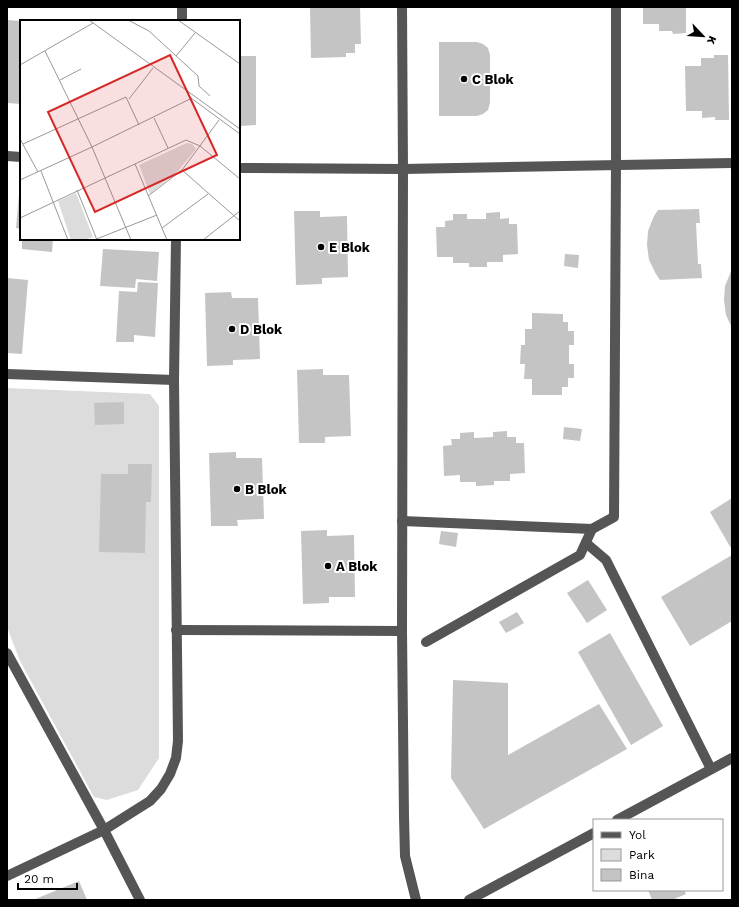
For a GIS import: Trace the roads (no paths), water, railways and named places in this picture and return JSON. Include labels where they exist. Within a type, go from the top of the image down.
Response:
[{"type":"street","points":[[182,7],[182,20]]},
{"type":"street","points":[[402,7],[402,631],[404,817],[405,856],[416,900]]},
{"type":"street","points":[[402,521],[592,529],[614,517],[616,7]]},
{"type":"street","points":[[7,156],[20,157]]},
{"type":"street","points":[[240,168],[403,169],[732,163]]},
{"type":"street","points":[[7,876],[104,830],[150,801],[161,789],[170,774],[176,758],[178,741],[174,380],[176,240]]},
{"type":"street","points":[[7,374],[174,380]]},
{"type":"street","points":[[426,642],[580,555],[592,529]]},
{"type":"street","points":[[586,543],[606,560],[711,769]]},
{"type":"street","points":[[176,630],[402,631]]},
{"type":"street","points":[[7,653],[104,830],[140,900]]},
{"type":"street","points":[[619,819],[732,758]]},
{"type":"street","points":[[469,900],[593,833]]},
{"type":"place","name":"C Blok","points":[[464,79]]},
{"type":"place","name":"E Blok","points":[[321,247]]},
{"type":"place","name":"D Blok","points":[[232,329]]},
{"type":"place","name":"B Blok","points":[[237,489]]},
{"type":"place","name":"A Blok","points":[[328,566]]}]
